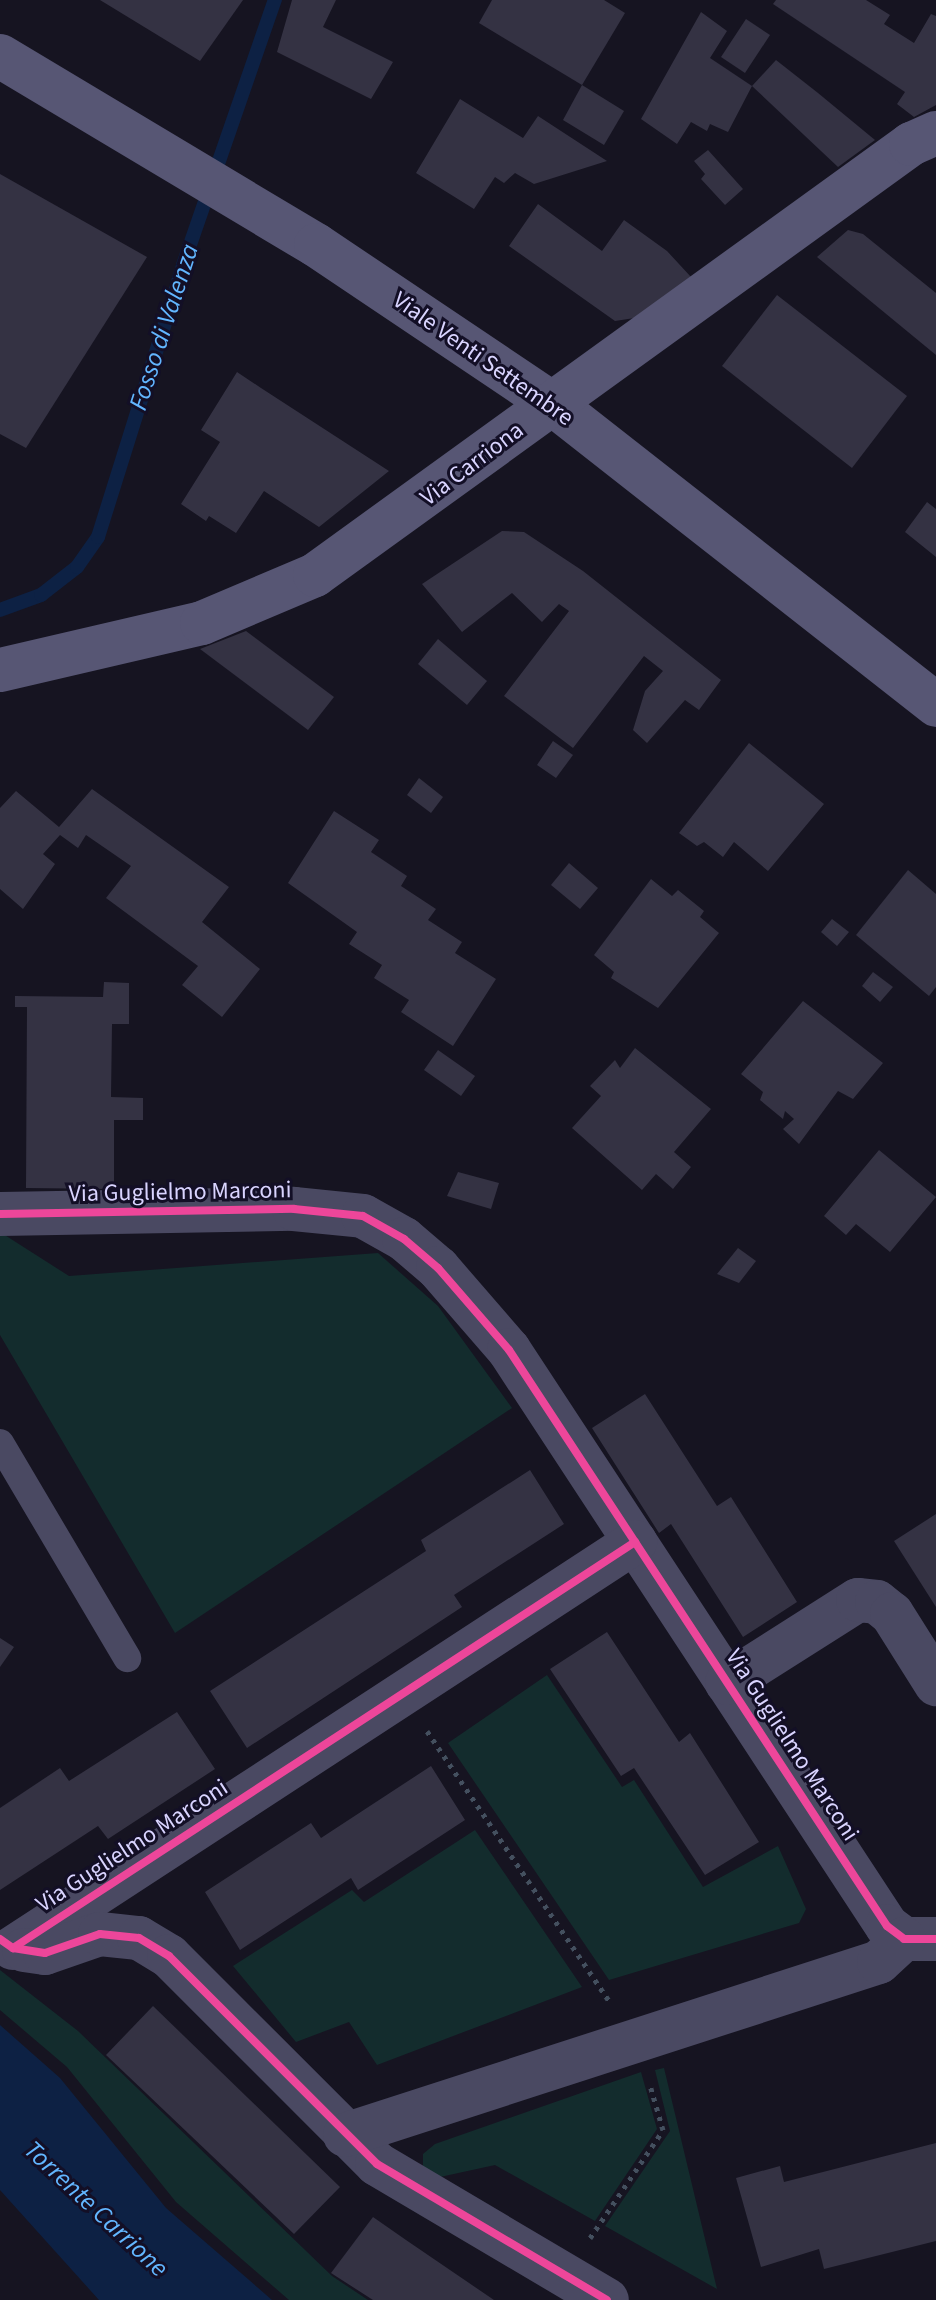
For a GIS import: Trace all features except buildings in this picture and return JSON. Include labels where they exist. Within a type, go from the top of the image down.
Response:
[{"type":"main road","name":"Viale Venti Settembre","points":[[0,56],[148,141],[265,214],[554,405],[936,705]]},
{"type":"main road","name":"Via Carriona","points":[[0,670],[202,623],[315,575],[911,144],[936,133]]},
{"type":"street","name":"Via Guglielmo Marconi","points":[[0,1214],[294,1209],[363,1216],[404,1239],[438,1268],[509,1350],[887,1926],[920,1939]]},
{"type":"street","name":"Via Guglielmo Marconi","points":[[7,1943],[402,1694],[635,1542]]},
{"type":"street","name":"Via Guglielmo Marconi","points":[[727,1683],[858,1600],[877,1602],[892,1614],[936,1684]]},
{"type":"street","name":"Via Guglielmo Marconi","points":[[7,1943],[45,1953],[100,1934],[139,1938],[169,1956],[377,2164],[607,2300]]},
{"type":"street","name":"Via Guglielmo Marconi","points":[[345,2135],[879,1962],[920,1939]]},
{"type":"lane","points":[[0,1443],[127,1658]]},
{"type":"path","points":[[402,1694],[636,2041],[663,2130],[565,2275]]},
{"type":"green space","points":[[0,1232],[69,1276],[378,1253],[438,1306],[512,1408],[175,1633],[0,1335]]},
{"type":"green space","points":[[547,1675],[622,1787],[634,1780],[703,1887],[778,1846],[806,1909],[799,1923],[609,1980],[448,1743]]},
{"type":"green space","points":[[475,1830],[582,1987],[377,2065],[349,2022],[296,2042],[233,1966],[352,1890],[364,1902]]},
{"type":"green space","points":[[0,1970],[78,2031],[332,2276],[368,2300],[289,2300],[176,2202],[67,2067],[0,2010]]},
{"type":"green space","points":[[664,2068],[717,2289],[605,2226],[670,2131],[655,2070]]},
{"type":"green space","points":[[641,2072],[657,2129],[595,2221],[495,2165],[440,2177],[423,2167],[423,2154],[435,2144]]},
{"type":"water","name":"Torrente Carrione","points":[[0,2025],[60,2078],[166,2208],[272,2300],[99,2300],[0,2190]]},
{"type":"waterway","name":"Fosso di Valenza","points":[[0,610],[41,595],[77,567],[98,537],[183,265],[275,0]]},
{"type":"cycle path","points":[[0,1214],[294,1209],[363,1216],[404,1239],[438,1268],[509,1350],[887,1926],[904,1939],[936,1939]]},
{"type":"cycle path","points":[[13,1948],[635,1542]]},
{"type":"cycle path","points":[[0,1939],[13,1948],[45,1953],[100,1934],[139,1938],[169,1956],[377,2164],[607,2300]]}]
